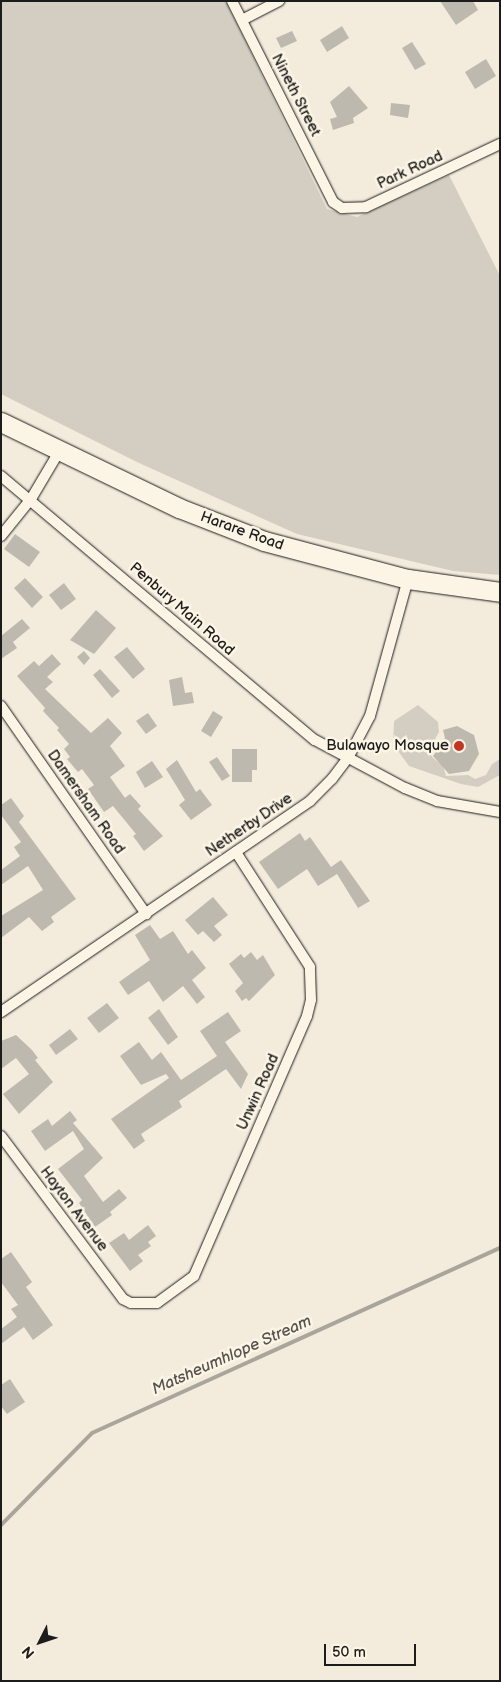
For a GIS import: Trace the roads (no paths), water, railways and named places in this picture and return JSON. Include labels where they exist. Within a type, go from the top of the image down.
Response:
[{"type":"highway","name":"Harare Road","points":[[1,422],[179,508],[264,541],[408,579],[500,592]]},
{"type":"street","name":"Nineth Street","points":[[232,1],[333,202]]},
{"type":"street","points":[[242,20],[279,1]]},
{"type":"street","name":"Park Road","points":[[333,202],[348,210],[366,207],[500,144]]},
{"type":"street","points":[[1,536],[31,500],[60,450]]},
{"type":"street","name":"Penbury Main Road","points":[[1,476],[290,721],[348,758],[437,801],[500,812]]},
{"type":"street","name":"Netherby Drive","points":[[1,1012],[310,801],[348,758],[377,697],[408,579]]},
{"type":"street","name":"Damersham Road","points":[[1,706],[146,914]]},
{"type":"street","name":"Unwin Road","points":[[123,1299],[131,1303],[157,1303],[194,1276],[307,1016],[311,993],[310,967],[236,852]]},
{"type":"street","name":"Hayton Avenue","points":[[1,1136],[123,1299]]},
{"type":"waterway","name":"Matsheumhlope Stream","points":[[1,1525],[92,1433],[500,1248]]},
{"type":"place","name":"Bulawayo Mosque","points":[[459,746]]}]
